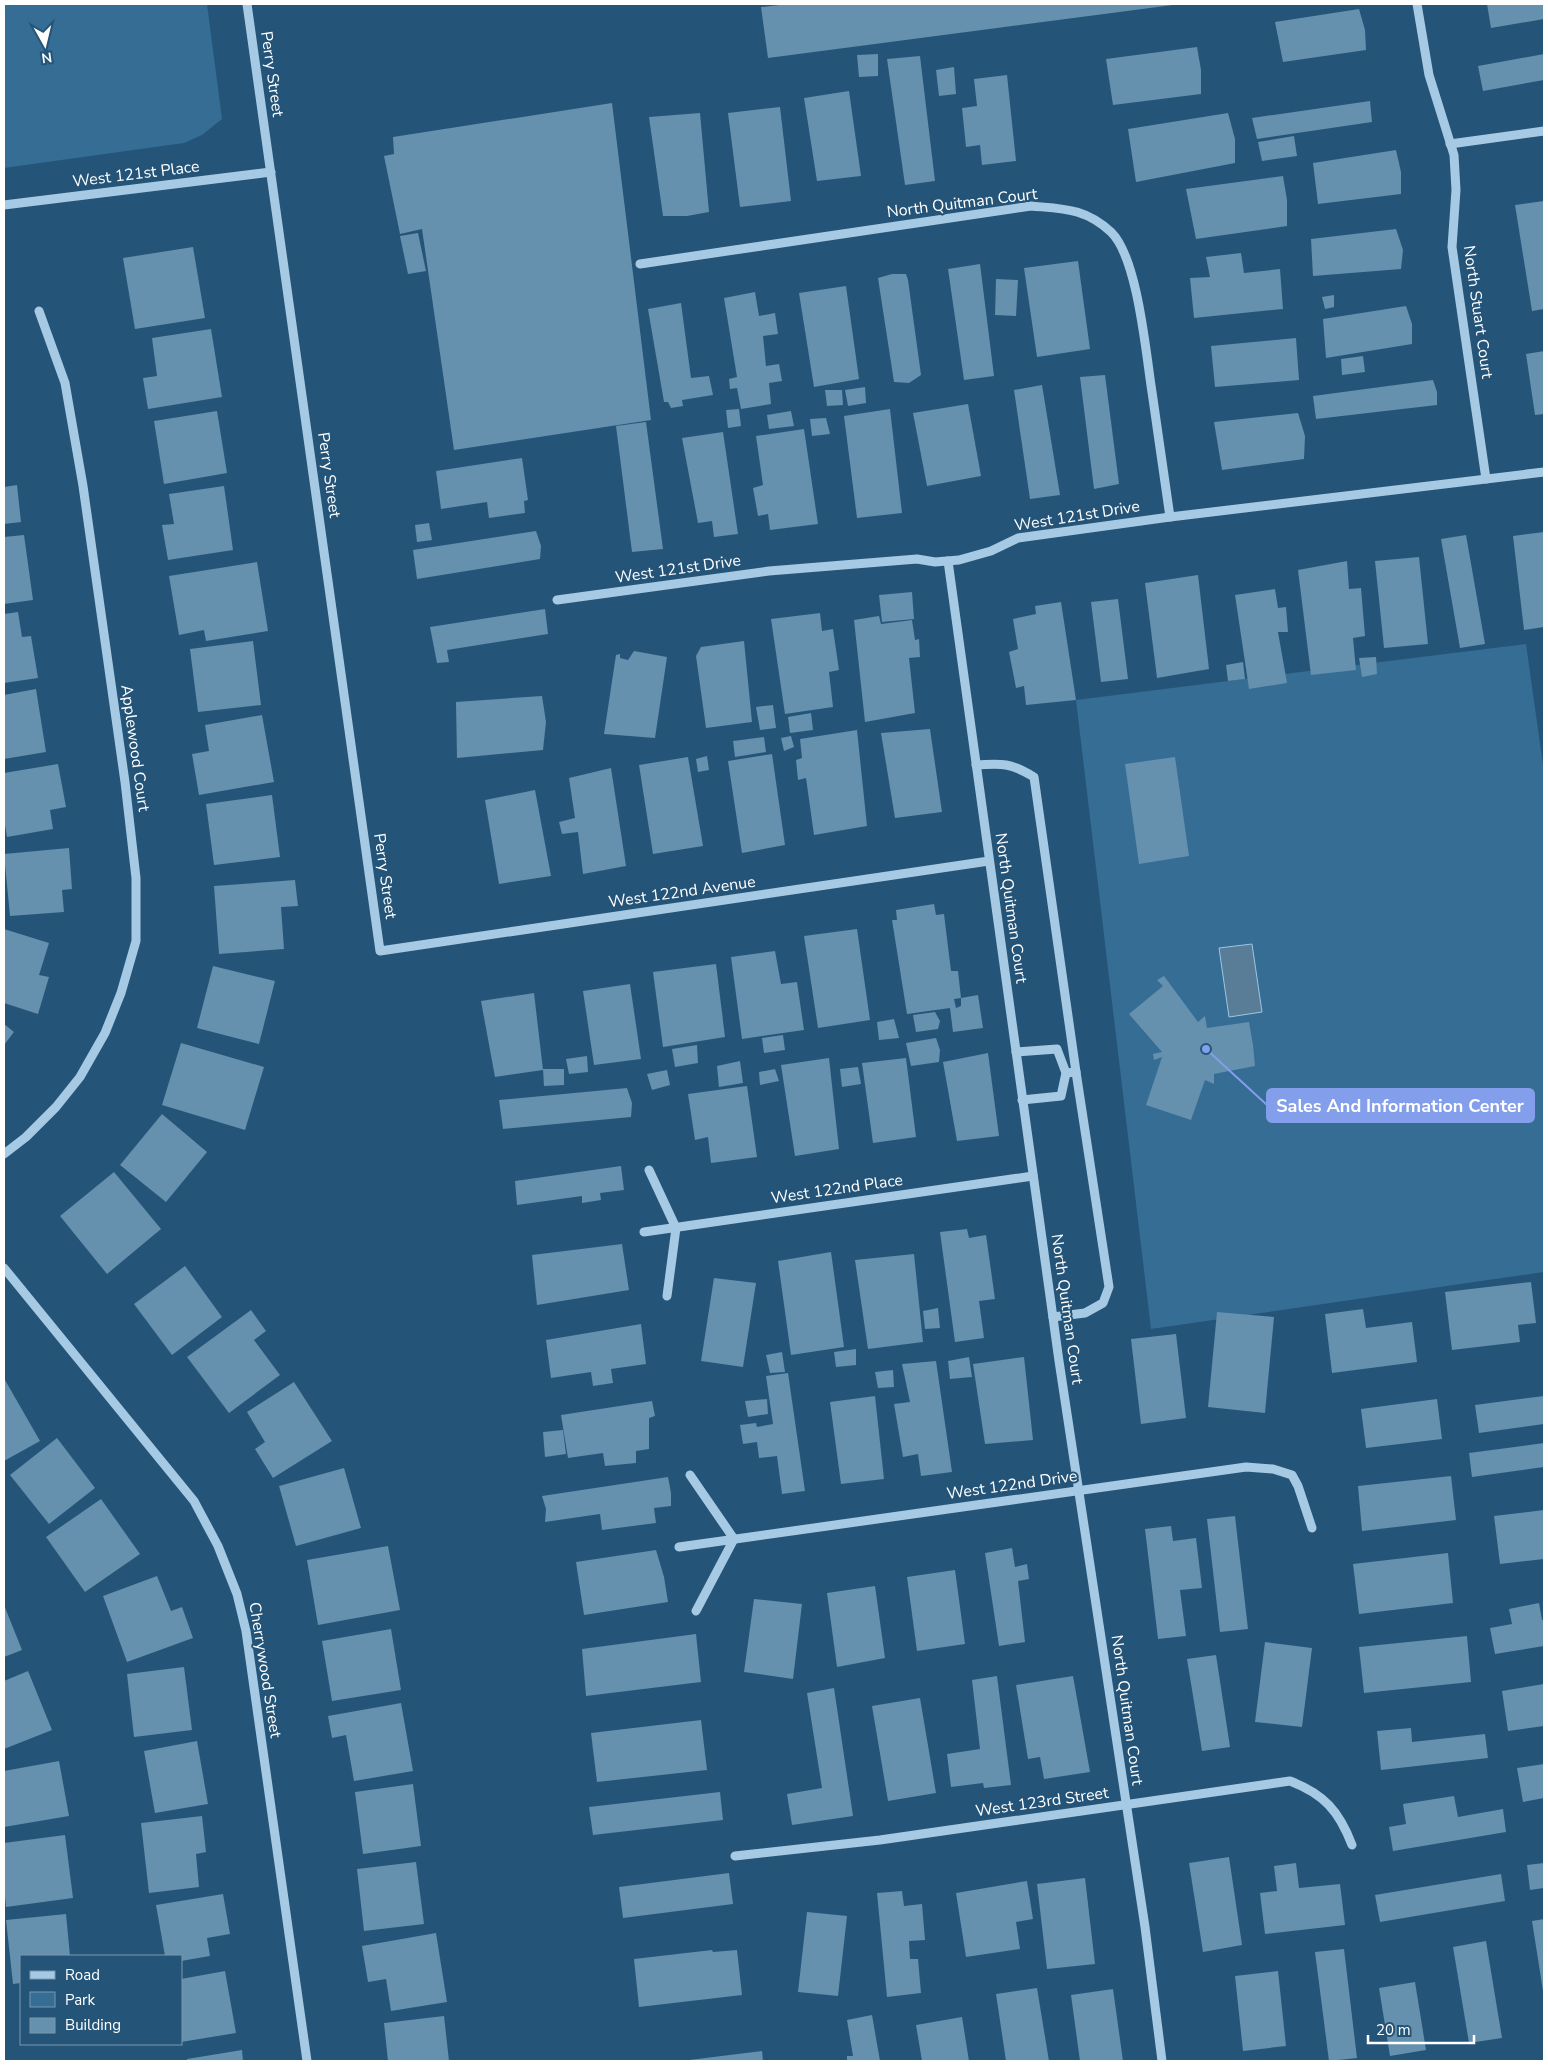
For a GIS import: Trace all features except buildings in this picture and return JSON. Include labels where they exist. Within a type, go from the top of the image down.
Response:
[{"type":"street","name":"Perry Street","points":[[247,4],[380,951]]},
{"type":"street","name":"North Stuart Court","points":[[1417,4],[1429,74],[1454,155],[1456,190],[1452,247],[1486,479]]},
{"type":"street","points":[[1450,144],[1544,131]]},
{"type":"street","name":"West 121st Place","points":[[4,205],[271,172]]},
{"type":"street","name":"North Quitman Court","points":[[640,264],[1031,206],[1074,209],[1091,216],[1112,233],[1122,247],[1138,300],[1170,517]]},
{"type":"street","name":"Applewood Court","points":[[4,1154],[26,1137],[56,1106],[80,1077],[106,1033],[122,993],[136,941],[136,878],[125,782],[83,486],[65,383],[38,311]]},
{"type":"street","name":"West 121st Drive","points":[[557,600],[769,571],[917,559],[935,562],[959,560],[991,551],[1018,538],[1170,517],[1544,472]]},
{"type":"street","name":"North Quitman Court","points":[[948,560],[1022,1100],[1162,2061]]},
{"type":"street","points":[[976,765],[1004,763],[1017,767],[1034,777],[1109,1287],[1103,1303],[1086,1313],[1053,1317]]},
{"type":"street","name":"West 122nd Avenue","points":[[380,951],[989,862]]},
{"type":"street","points":[[1016,1052],[1057,1049],[1066,1073],[1060,1096],[1022,1100]]},
{"type":"street","points":[[1066,1073],[1076,1072]]},
{"type":"street","points":[[649,1170],[676,1228],[667,1296]]},
{"type":"street","name":"West 122nd Place","points":[[644,1232],[1033,1176]]},
{"type":"street","name":"Cherrywood Street","points":[[4,1268],[194,1501],[218,1546],[237,1594],[246,1631],[307,2061]]},
{"type":"street","name":"West 122nd Drive","points":[[679,1547],[1246,1467],[1273,1469],[1292,1475],[1298,1486],[1312,1528]]},
{"type":"street","points":[[690,1475],[734,1539],[696,1611]]},
{"type":"street","name":"West 123rd Street","points":[[735,1856],[880,1840],[1290,1781],[1311,1789],[1326,1802],[1345,1828],[1352,1845]]},
{"type":"green space","points":[[4,4],[207,4],[222,119],[202,135],[184,143],[4,168]]},
{"type":"green space","points":[[1526,644],[1544,772],[1544,1272],[1151,1329],[1076,700]]},
{"type":"shaded area","points":[[1252,944],[1262,1012],[1229,1017],[1219,948]]},
{"type":"place","name":"Sales And Information Center","points":[[1206,1049]]}]
